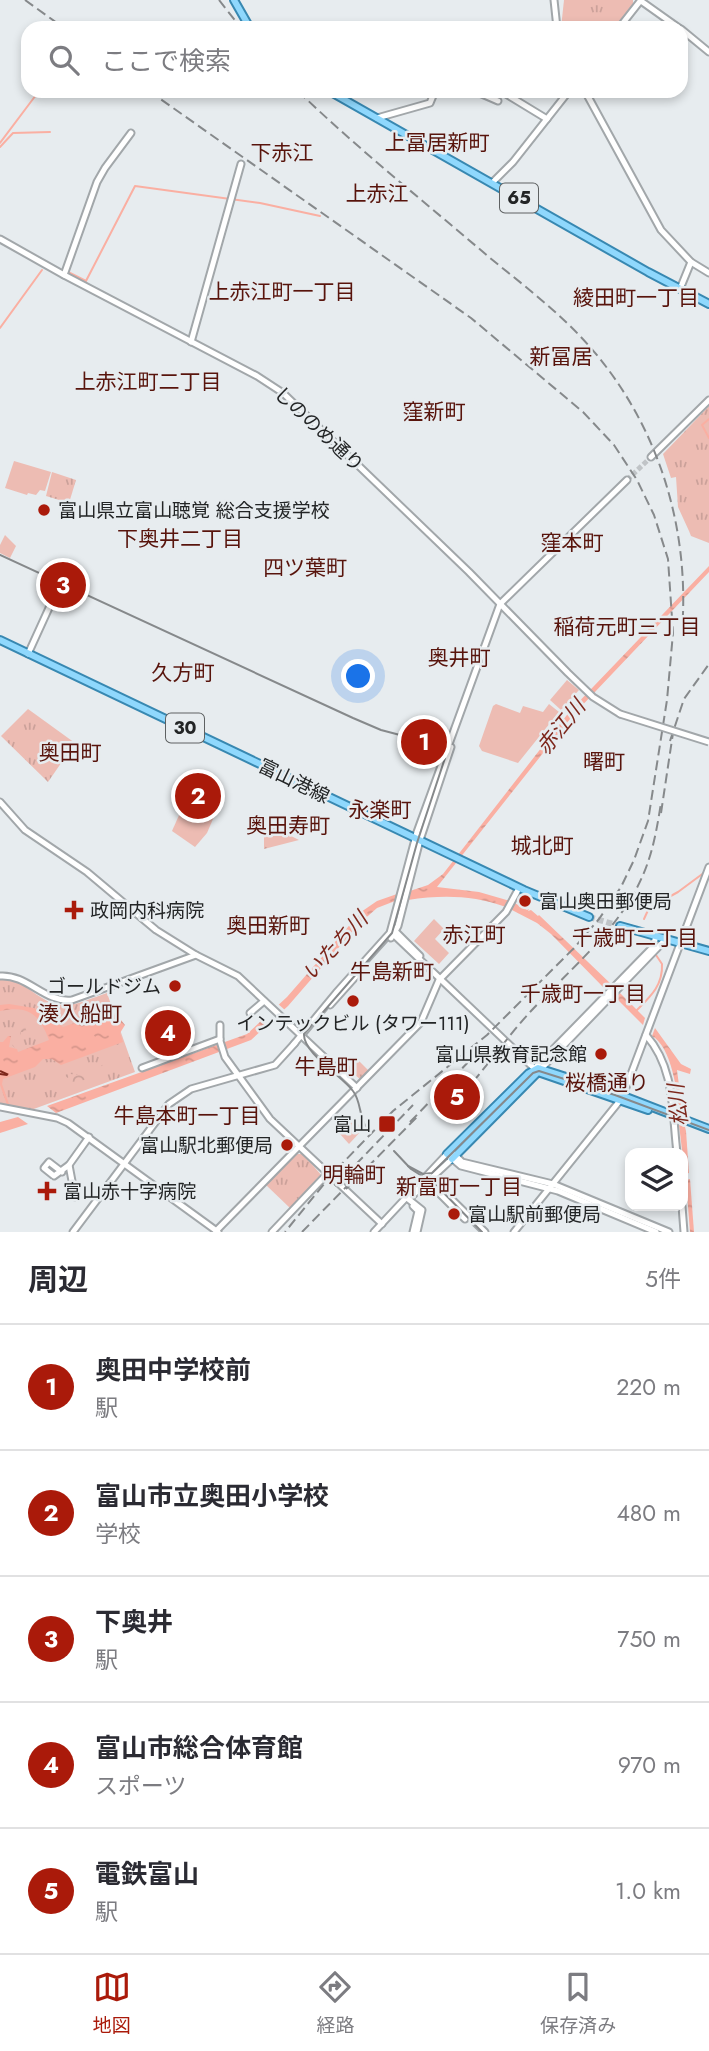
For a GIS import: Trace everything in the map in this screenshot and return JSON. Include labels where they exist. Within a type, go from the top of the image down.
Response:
[{"type":"main road","points":[[234,0],[246,21]]},
{"type":"main road","name":"65","points":[[342,98],[709,304]]},
{"type":"main road","name":"富山港線","points":[[0,640],[457,859],[589,917]]},
{"type":"main road","points":[[620,926],[709,951]]},
{"type":"main road","points":[[451,1155],[538,1070],[709,1131]]},
{"type":"street","points":[[554,0],[556,21]]},
{"type":"street","points":[[624,21],[641,0],[669,21]]},
{"type":"street","points":[[688,35],[709,52]]},
{"type":"street","points":[[377,118],[430,103],[432,98]]},
{"type":"street","points":[[491,98],[498,101]]},
{"type":"street","points":[[513,98],[547,119]]},
{"type":"street","points":[[492,183],[513,162],[564,98]]},
{"type":"street","points":[[589,98],[661,230],[691,262],[709,273]]},
{"type":"street","points":[[64,275],[97,182],[131,133]]},
{"type":"street","points":[[191,342],[241,164]]},
{"type":"street","name":"しののめ通り","points":[[0,239],[265,381],[296,404],[589,693],[620,715],[709,742]]},
{"type":"street","points":[[680,289],[691,262]]},
{"type":"street","points":[[651,457],[709,400]]},
{"type":"street","points":[[73,1232],[162,1110],[179,1095],[203,1085],[275,1065],[393,932],[440,762],[453,734],[500,604],[627,480]]},
{"type":"street","points":[[28,654],[60,586]]},
{"type":"street","points":[[0,802],[28,832],[87,872],[156,930],[196,955],[231,972],[356,1088]]},
{"type":"street","points":[[514,1232],[622,1098],[709,867]]},
{"type":"street","points":[[0,1109],[62,1120],[217,1231],[421,1022],[440,979],[507,909],[519,888]]},
{"type":"street","points":[[393,932],[538,1070],[666,939]]},
{"type":"street","points":[[617,987],[653,947],[656,936]]},
{"type":"street","points":[[0,976],[20,978],[47,996],[67,1001],[196,955]]},
{"type":"street","points":[[250,1013],[264,1001]]},
{"type":"street","points":[[220,1025],[223,1053],[270,1119],[382,1224]]},
{"type":"street","points":[[647,1033],[666,1065],[679,1120],[677,1148]]},
{"type":"street","points":[[142,1068],[220,1040]]},
{"type":"street","points":[[62,1172],[89,1137]]},
{"type":"street","points":[[374,1232],[410,1192],[428,1180],[451,1155],[462,1162],[552,1187],[669,1232]]},
{"type":"street","points":[[69,1165],[75,1197]]},
{"type":"street","points":[[272,1232],[328,1173]]},
{"type":"street","points":[[428,1180],[465,1219]]},
{"type":"street","points":[[428,1180],[485,1232]]},
{"type":"street","points":[[552,1187],[656,1232]]},
{"type":"street","points":[[407,1198],[418,1211],[415,1232]]},
{"type":"street","points":[[682,1211],[684,1232]]},
{"type":"green space","points":[[564,0],[633,0],[633,4],[620,21],[562,21]]},
{"type":"green space","points":[[709,406],[709,543],[691,536],[678,507],[676,477],[671,478],[663,454]]},
{"type":"green space","points":[[14,461],[51,472],[45,491],[27,495],[5,488]]},
{"type":"green space","points":[[52,472],[76,480],[69,503],[46,496]]},
{"type":"green space","points":[[5,535],[16,546],[10,558],[0,553],[0,545]]},
{"type":"green space","points":[[567,680],[579,690],[561,710],[550,700]]},
{"type":"green space","points":[[496,704],[520,713],[523,706],[543,712],[549,704],[559,712],[518,763],[482,751],[479,746]]},
{"type":"green space","points":[[28,709],[75,743],[48,782],[1,736]]},
{"type":"green space","points":[[188,795],[219,805],[207,833],[195,847],[172,831]]},
{"type":"green space","points":[[270,826],[299,840],[264,849],[264,838]]},
{"type":"green space","points":[[434,919],[444,929],[435,939],[449,953],[439,964],[414,941]]},
{"type":"green space","points":[[0,979],[16,982],[49,1002],[63,1005],[82,1002],[107,993],[135,1072],[31,1110],[0,1106]]},
{"type":"green space","points":[[25,1027],[27,1032],[21,1032],[19,1044],[22,1049],[18,1051],[12,1045],[11,1036],[8,1035],[0,1041],[1,1029],[11,1028],[9,1032],[14,1035],[15,1029]]},
{"type":"green space","points":[[357,1059],[369,1071],[361,1080],[347,1068]]},
{"type":"green space","points":[[106,1061],[109,1064],[124,1064],[66,1087],[63,1085],[65,1083],[60,1078],[63,1075],[68,1078],[70,1074],[82,1075],[86,1068],[96,1071]]},
{"type":"green space","points":[[354,1120],[363,1129],[349,1144],[340,1134]]},
{"type":"green space","points":[[296,1154],[303,1154],[322,1176],[291,1209],[266,1185]]},
{"type":"water","name":"赤江川","points":[[709,566],[709,572],[574,714],[437,887],[479,892],[510,901],[506,907],[457,897],[408,900],[410,891],[428,885],[443,874],[570,711]]},
{"type":"water","name":"いたち川","points":[[397,894],[395,901],[377,908],[360,923],[288,1006],[251,1040],[56,1113],[47,1106],[247,1034],[287,997],[361,912],[377,901]]},
{"type":"water","points":[[513,902],[539,915],[612,985],[605,989],[551,934],[537,923],[510,909]]},
{"type":"water","points":[[620,993],[645,1018],[643,1025],[615,997]]},
{"type":"water","points":[[0,1005],[34,1008],[63,1027],[111,1010],[115,1019],[121,1020],[125,1025],[120,1033],[123,1042],[61,1065],[52,1059],[43,1059],[35,1067],[3,1079],[2,1084],[9,1104],[7,1105],[0,1085],[0,1042],[11,1036],[9,1047],[17,1049],[18,1052],[49,1040],[32,1014],[18,1009],[0,1011]]},
{"type":"water","points":[[655,1028],[681,1064],[691,1069],[690,1074],[677,1070],[683,1116],[678,1115],[677,1095],[669,1060],[659,1041],[652,1036]]},
{"type":"water","points":[[18,1117],[28,1124],[0,1133],[0,1122]]},
{"type":"water","points":[[679,1125],[685,1127],[686,1131],[687,1148],[682,1148]]},
{"type":"water","name":"松川","points":[[690,1179],[694,1232],[690,1232]]},
{"type":"pier","points":[[277,1003],[286,1011],[268,1028],[260,1020]]},
{"type":"waterway","points":[[0,143],[34,98]]},
{"type":"waterway","points":[[0,147],[13,133],[50,132]]},
{"type":"waterway","points":[[68,272],[86,281],[135,186],[260,203],[320,216]]},
{"type":"waterway","points":[[0,328],[42,270]]},
{"type":"waterway","points":[[709,419],[702,425],[709,438]]},
{"type":"waterway","points":[[644,919],[649,908],[678,892],[705,872]]},
{"type":"waterway","points":[[637,1010],[658,984],[662,964],[656,955]]},
{"type":"ferry route","points":[[0,1071],[11,1076]]},
{"type":"ferry route","points":[[0,1074],[7,1075]]},
{"type":"tunnel","points":[[627,480],[651,457]]},
{"type":"tunnel","points":[[589,917],[620,926]]},
{"type":"tram line","points":[[0,555],[353,718],[381,730],[438,745],[444,750],[445,758],[417,843],[392,933],[304,1034],[305,1041],[316,1056],[353,1091],[366,1127]]},
{"type":"tram line","points":[[408,1166],[423,1174],[432,1173],[533,1073],[539,1071],[615,1095],[709,1130]]},
{"type":"tram line","points":[[394,1151],[411,1169],[436,1185],[482,1232]]},
{"type":"railway","points":[[25,0],[54,21]]},
{"type":"railway","points":[[219,0],[236,21]]},
{"type":"railway","points":[[159,98],[471,318],[583,412],[614,445],[637,480],[654,515],[668,559],[673,633],[667,700],[648,821],[621,887],[599,919],[574,948],[487,1035],[393,1111],[333,1173],[285,1232]]},
{"type":"railway","points":[[305,98],[558,314],[596,355],[622,389],[643,426],[672,505],[680,546],[682,631]]},
{"type":"railway","points":[[670,741],[684,699],[709,664]]},
{"type":"railway","points":[[661,813],[673,733]]},
{"type":"railway","points":[[463,1093],[522,1021],[593,948],[621,913],[643,875],[654,840],[661,803]]},
{"type":"railway","points":[[410,1122],[476,1054]]},
{"type":"railway","points":[[335,1186],[413,1105]]},
{"type":"railway","points":[[346,1189],[417,1117]]},
{"type":"railway","points":[[302,1232],[351,1182]]},
{"type":"place","name":"富山県立富山聴覚 総合支援学校","points":[[44,510]]},
{"type":"place","name":"下奥井","points":[[63,585]]},
{"type":"place","name":"奥田中学校前","points":[[424,742]]},
{"type":"place","name":"富山市立奥田小学校","points":[[198,796]]},
{"type":"place","name":"富山奥田郵便局","points":[[525,901]]},
{"type":"place","name":"政岡内科病院","points":[[74,910]]},
{"type":"place","name":"ゴールドジム","points":[[175,986]]},
{"type":"place","name":"インテックビル (タワー111)","points":[[353,1001]]},
{"type":"place","name":"富山市総合体育館","points":[[168,1033]]},
{"type":"place","name":"富山県教育記念館","points":[[601,1054]]},
{"type":"place","name":"電鉄富山","points":[[457,1097]]},
{"type":"place","name":"富山","points":[[387,1124]]},
{"type":"place","name":"富山駅北郵便局","points":[[287,1145]]},
{"type":"place","name":"富山赤十字病院","points":[[47,1191]]},
{"type":"place","name":"富山駅前郵便局","points":[[454,1214]]},
{"type":"district","name":"上冨居新町","points":[[437,143]]},
{"type":"district","name":"下赤江","points":[[282,153]]},
{"type":"district","name":"上赤江","points":[[377,194]]},
{"type":"district","name":"上赤江町一丁目","points":[[282,292]]},
{"type":"district","name":"綾田町一丁目","points":[[636,298]]},
{"type":"district","name":"新冨居","points":[[561,357]]},
{"type":"district","name":"上赤江町二丁目","points":[[148,382]]},
{"type":"district","name":"窪新町","points":[[434,412]]},
{"type":"district","name":"下奥井二丁目","points":[[180,539]]},
{"type":"district","name":"窪本町","points":[[572,543]]},
{"type":"district","name":"四ツ葉町","points":[[305,568]]},
{"type":"district","name":"稲荷元町三丁目","points":[[627,627]]},
{"type":"district","name":"奥井町","points":[[459,658]]},
{"type":"district","name":"久方町","points":[[183,673]]},
{"type":"district","name":"奥田町","points":[[70,753]]},
{"type":"district","name":"曙町","points":[[604,762]]},
{"type":"district","name":"永楽町","points":[[380,810]]},
{"type":"district","name":"奥田寿町","points":[[288,826]]},
{"type":"district","name":"城北町","points":[[542,846]]},
{"type":"district","name":"奥田新町","points":[[268,926]]},
{"type":"district","name":"赤江町","points":[[474,935]]},
{"type":"district","name":"千歳町二丁目","points":[[635,938]]},
{"type":"district","name":"牛島新町","points":[[392,972]]},
{"type":"district","name":"千歳町一丁目","points":[[583,994]]},
{"type":"district","name":"湊入船町","points":[[80,1014]]},
{"type":"district","name":"牛島町","points":[[326,1067]]},
{"type":"district","name":"桜橋通り","points":[[607,1083]]},
{"type":"district","name":"牛島本町一丁目","points":[[187,1116]]},
{"type":"district","name":"明輪町","points":[[354,1175]]},
{"type":"district","name":"新富町一丁目","points":[[459,1187]]}]
